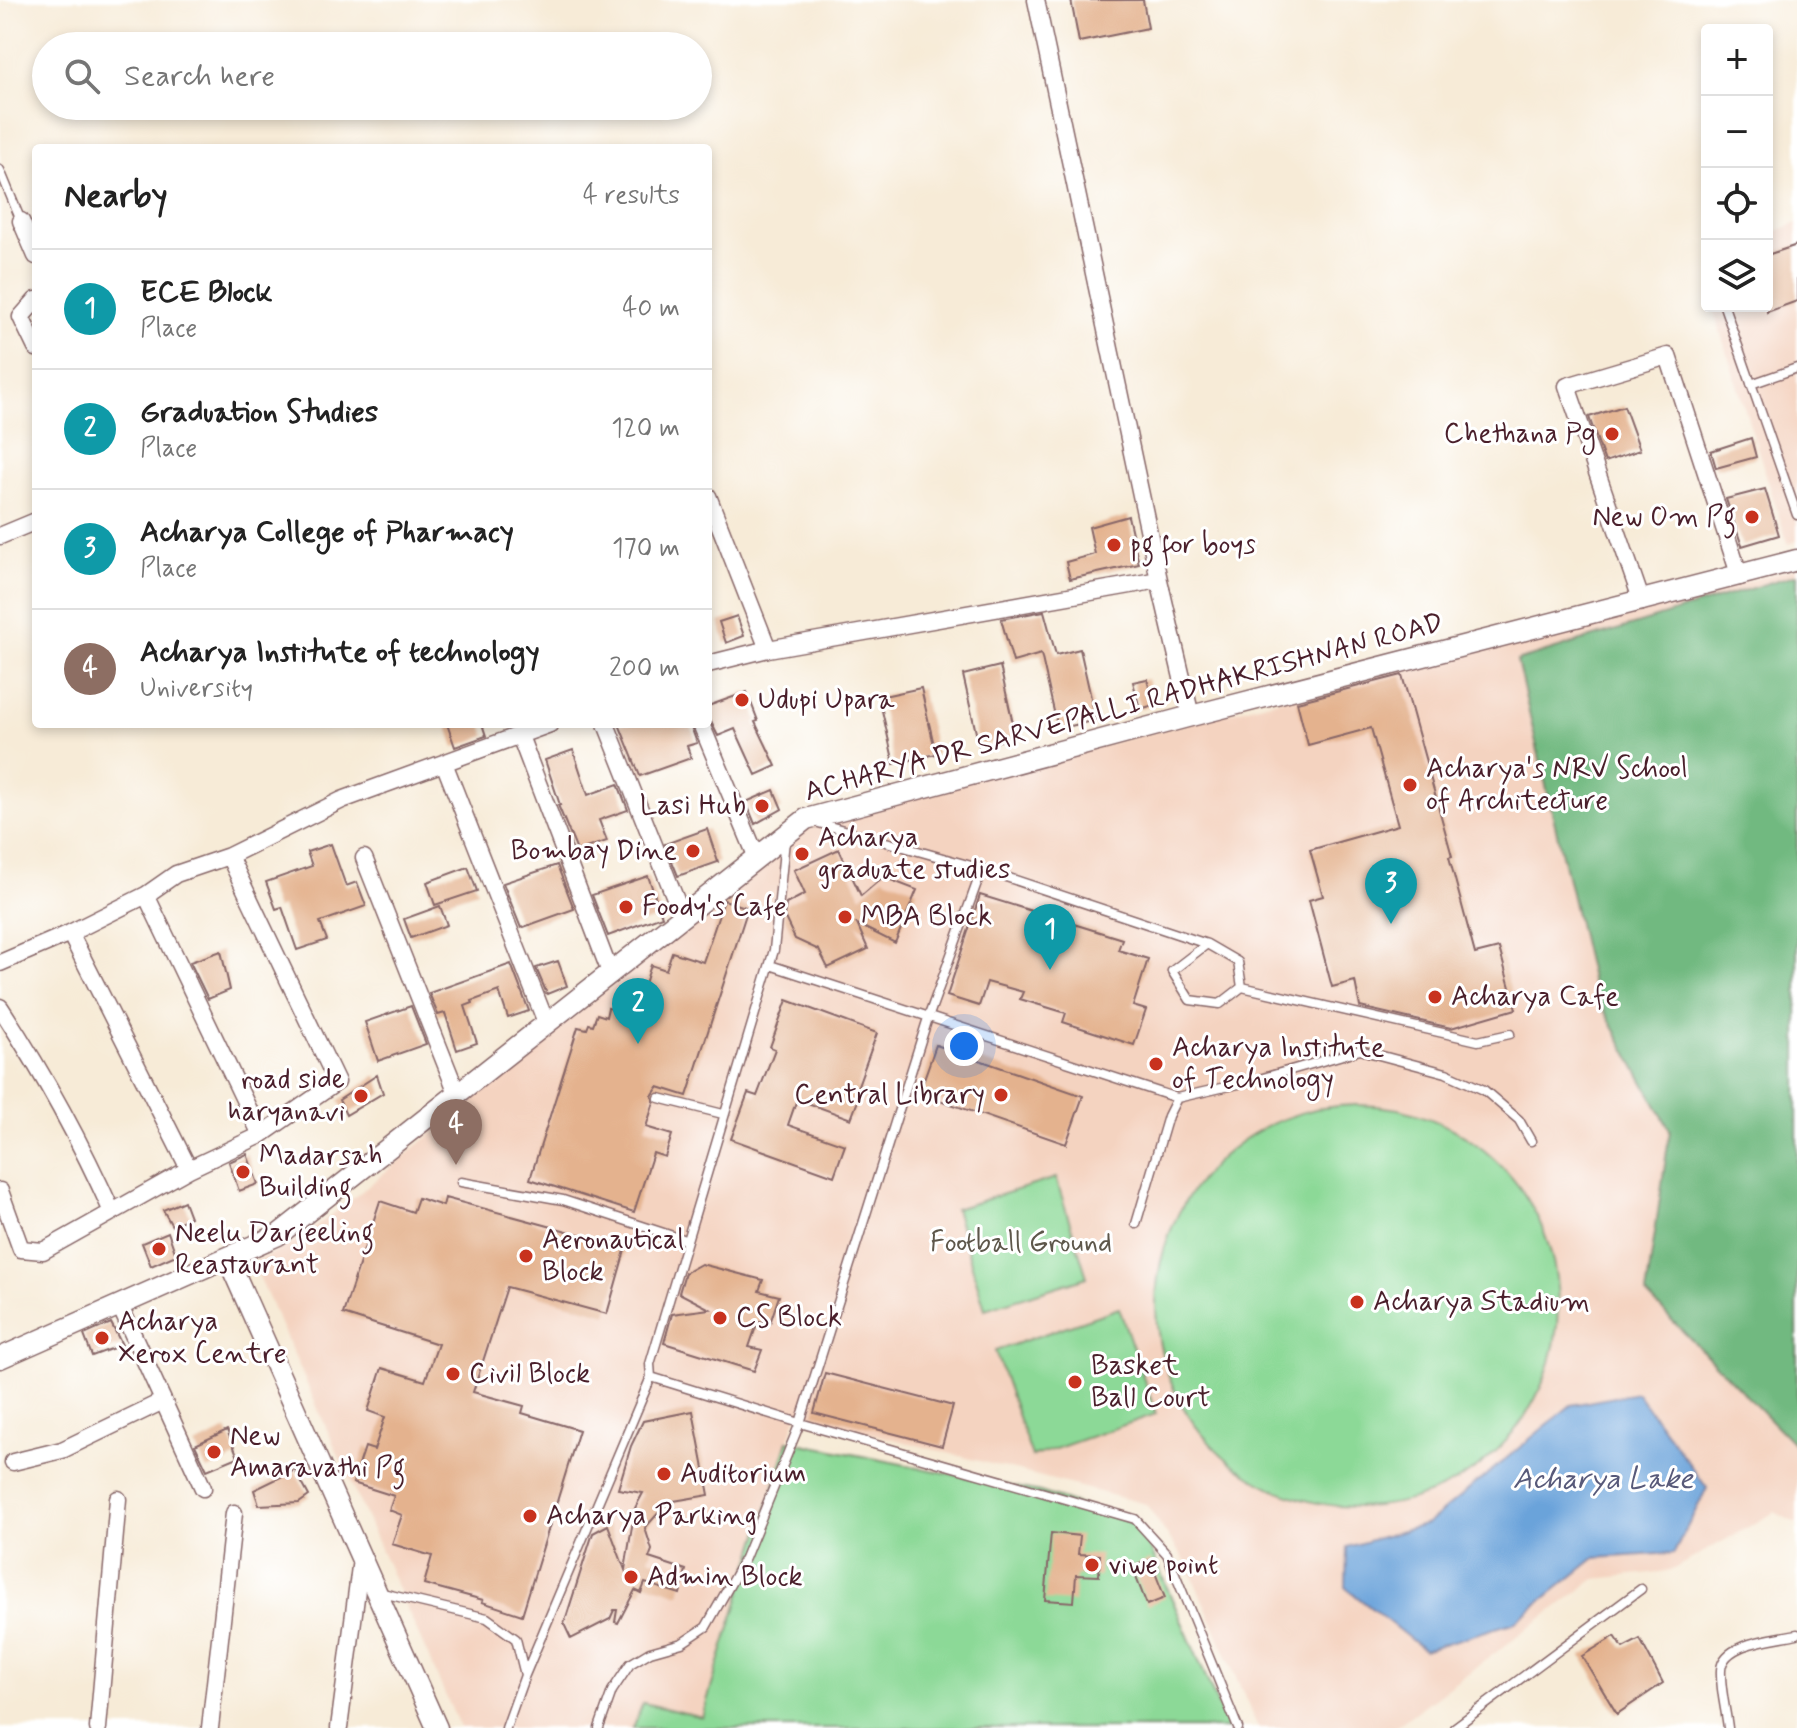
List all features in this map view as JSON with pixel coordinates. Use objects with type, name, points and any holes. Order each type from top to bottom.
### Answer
[{"type":"street","points":[[1036,0],[1159,580],[1191,716]]},
{"type":"street","points":[[21,221],[32,247]]},
{"type":"street","points":[[32,305],[21,317],[32,340]]},
{"type":"street","points":[[1642,602],[1567,386],[1668,356],[1740,577]]},
{"type":"street","points":[[712,506],[768,649]]},
{"type":"street","points":[[0,536],[32,523]]},
{"type":"street","name":"ACHARYA DR SARVEPALLI RADHAKRISHNAN ROAD","points":[[0,1358],[278,1235],[806,819],[1797,560]]},
{"type":"street","points":[[712,663],[768,649],[1159,580]]},
{"type":"street","points":[[0,963],[146,895],[176,874],[229,856],[342,800],[540,728]]},
{"type":"street","points":[[608,728],[683,918]]},
{"type":"street","points":[[703,728],[757,858]]},
{"type":"street","points":[[520,736],[611,975]]},
{"type":"street","points":[[444,763],[547,1025]]},
{"type":"street","points":[[0,1191],[21,1249],[43,1251],[189,1169],[261,1135],[337,1082],[229,856]]},
{"type":"street","points":[[364,858],[457,1093]]},
{"type":"street","points":[[146,895],[261,1135]]},
{"type":"street","points":[[70,933],[189,1169]]},
{"type":"street","points":[[0,1007],[38,1066],[86,1153],[112,1212]]},
{"type":"street","points":[[228,1259],[437,1728]]},
{"type":"street","points":[[119,1304],[203,1488]]},
{"type":"street","points":[[13,1462],[62,1450],[163,1401]]},
{"type":"street","points":[[98,1728],[118,1499]]},
{"type":"street","points":[[210,1728],[234,1513]]},
{"type":"street","points":[[339,1728],[362,1558]]},
{"type":"lane","points":[[0,170],[21,221]]},
{"type":"lane","points":[[1726,312],[1797,515]]},
{"type":"lane","points":[[1751,384],[1797,368]]},
{"type":"lane","points":[[806,819],[982,869],[1207,944],[1238,962],[1242,987]]},
{"type":"lane","points":[[506,1728],[525,1675],[651,1377],[650,1364],[685,1240],[774,950],[785,836]]},
{"type":"lane","points":[[599,1728],[612,1691],[630,1664],[650,1652],[682,1643],[706,1627],[745,1558],[800,1423],[928,1018],[982,869]]},
{"type":"lane","points":[[1207,944],[1172,971],[1190,1000],[1220,1004],[1242,987]]},
{"type":"lane","points":[[770,965],[1177,1098],[1256,1080],[1360,1050],[1446,1073],[1484,1090],[1519,1120],[1531,1141]]},
{"type":"lane","points":[[1242,987],[1478,1041],[1510,1034]]},
{"type":"lane","points":[[659,1098],[723,1114]]},
{"type":"lane","points":[[1136,1224],[1168,1116],[1177,1098]]},
{"type":"lane","points":[[461,1182],[563,1200],[685,1240]]},
{"type":"lane","points":[[651,1377],[1135,1519],[1167,1554],[1238,1728]]},
{"type":"lane","points":[[1454,1728],[1468,1724],[1641,1589]]},
{"type":"lane","points":[[377,1592],[487,1618],[516,1639],[525,1675]]},
{"type":"lane","points":[[1728,1728],[1721,1668],[1726,1656],[1740,1647],[1797,1634]]},
{"type":"shaded area","points":[[1797,223],[1797,541],[1788,544],[1714,312],[1773,312],[1773,233]]},
{"type":"shaded area","name":"Acharya Institute of Technology","points":[[1797,567],[1797,1524],[1775,1512],[1670,1571],[1595,1579],[1394,1728],[1258,1728],[1187,1564],[1146,1504],[797,1414],[702,1717],[643,1703],[633,1728],[460,1728],[253,1263],[293,1243],[345,1205],[811,821],[1440,658],[1607,622]]},
{"type":"green space","points":[[1797,574],[1797,1447],[1646,1294],[1670,1130],[1594,992],[1517,661]]},
{"type":"green space","name":"Acharya Stadium","points":[[1357,1105],[1396,1109],[1434,1121],[1468,1139],[1499,1164],[1524,1195],[1542,1229],[1554,1267],[1558,1306],[1554,1345],[1542,1383],[1524,1417],[1499,1448],[1468,1473],[1434,1491],[1396,1503],[1357,1507],[1318,1503],[1280,1491],[1246,1473],[1215,1448],[1190,1417],[1172,1383],[1160,1345],[1156,1306],[1160,1267],[1172,1229],[1190,1195],[1215,1164],[1246,1139],[1280,1121],[1318,1109]]},
{"type":"green space","name":"Football Ground","points":[[1056,1178],[1087,1277],[985,1309],[955,1209]]},
{"type":"green space","name":"Basket Ball Court","points":[[1119,1308],[1156,1414],[1032,1457],[995,1351]]},
{"type":"green space","points":[[788,1441],[1040,1492],[1140,1525],[1228,1728],[633,1728],[643,1703],[702,1717]]},
{"type":"water","name":"Acharya Lake","points":[[1637,1393],[1707,1488],[1674,1553],[1595,1558],[1515,1622],[1424,1650],[1346,1588],[1347,1547],[1427,1524],[1571,1405]]},
{"type":"building","points":[[1071,0],[1143,0],[1148,28],[1079,42]]},
{"type":"building","points":[[1797,245],[1797,301],[1773,310],[1773,253]]},
{"type":"building","name":"Chethana Pg","points":[[1624,406],[1640,450],[1605,462],[1589,417]]},
{"type":"building","points":[[1751,438],[1756,457],[1716,468],[1711,451]]},
{"type":"building","name":"New Om Pg","points":[[1765,489],[1779,535],[1742,546],[1726,499]]},
{"type":"building","name":"pg for boys","points":[[1128,516],[1139,564],[1070,579],[1066,562],[1095,554],[1089,527]]},
{"type":"building","points":[[1044,611],[1056,655],[1080,649],[1096,720],[1058,729],[1041,654],[1013,662],[1001,619]]},
{"type":"building","points":[[737,616],[744,636],[726,643],[719,622]]},
{"type":"building","points":[[1000,666],[1016,737],[979,746],[963,675]]},
{"type":"building","points":[[1402,675],[1452,856],[1449,857],[1475,954],[1499,948],[1516,1009],[1451,1028],[1360,1007],[1355,981],[1332,987],[1309,900],[1323,896],[1310,850],[1398,825],[1371,728],[1308,745],[1297,702]]},
{"type":"building","points":[[1147,679],[1154,705],[1140,709],[1133,682]]},
{"type":"building","points":[[921,688],[936,754],[894,764],[879,697]]},
{"type":"building","points":[[747,692],[758,721],[755,722],[776,766],[756,775],[735,729],[718,736],[712,724],[712,705]]},
{"type":"building","points":[[448,728],[483,728],[486,736],[455,747]]},
{"type":"building","points":[[621,728],[691,728],[697,743],[687,746],[691,758],[640,776]]},
{"type":"building","points":[[573,750],[588,795],[618,784],[628,810],[599,820],[607,841],[577,851],[558,805],[545,760]]},
{"type":"building","name":"Lasi Hub","points":[[774,790],[782,809],[755,824],[746,802]]},
{"type":"building","points":[[707,829],[718,862],[678,876],[665,844]]},
{"type":"building","points":[[331,844],[346,886],[357,882],[366,906],[320,922],[327,940],[297,950],[282,907],[276,909],[266,882],[312,866],[307,852]]},
{"type":"building","name":"MBA Block","points":[[839,849],[861,896],[883,877],[917,890],[895,943],[857,924],[868,949],[828,968],[819,950],[795,939],[784,916],[786,904],[805,894],[794,870]]},
{"type":"building","points":[[557,865],[574,909],[521,928],[503,883]]},
{"type":"building","points":[[468,867],[477,891],[435,905],[427,882]]},
{"type":"building","name":"Foody's Cafe","points":[[648,876],[662,916],[608,936],[592,895]]},
{"type":"building","points":[[980,895],[1122,939],[1118,950],[1148,959],[1133,1006],[1146,1010],[1134,1045],[1063,1022],[1066,1013],[1020,999],[1023,992],[987,982],[979,1006],[947,996]]},
{"type":"building","points":[[724,900],[748,908],[687,1096],[658,1087],[652,1096],[654,1102],[646,1127],[672,1135],[665,1157],[653,1153],[634,1212],[530,1179],[578,1027],[587,1029],[589,1024],[593,1025],[597,1014],[606,1017],[608,1008],[617,1010],[623,990],[641,996],[651,965],[666,970],[672,952],[703,962]]},
{"type":"building","points":[[440,906],[447,925],[411,938],[404,919]]},
{"type":"building","points":[[221,951],[230,990],[208,999],[190,962]]},
{"type":"building","points":[[558,961],[567,986],[547,994],[536,968]]},
{"type":"building","points":[[511,964],[529,1011],[508,1018],[499,991],[472,1001],[465,1006],[477,1043],[457,1050],[445,1013],[438,1015],[429,993]]},
{"type":"building","points":[[787,1000],[877,1033],[857,1088],[862,1090],[851,1119],[797,1099],[788,1125],[845,1145],[834,1176],[731,1139],[748,1093],[757,1096],[775,1049],[770,1047]]},
{"type":"building","points":[[411,1006],[426,1044],[378,1061],[365,1022]]},
{"type":"building","name":"Central Library","points":[[936,1045],[1083,1096],[1066,1144],[919,1093]]},
{"type":"building","name":"road side haryanavi","points":[[377,1075],[383,1093],[346,1115],[339,1100]]},
{"type":"building","name":"Madarsah Building","points":[[247,1154],[258,1184],[239,1191],[229,1162]]},
{"type":"building","points":[[418,1198],[443,1206],[445,1198],[626,1247],[607,1314],[507,1287],[473,1392],[524,1406],[522,1413],[579,1430],[522,1615],[483,1600],[424,1584],[432,1556],[392,1544],[402,1515],[389,1510],[394,1496],[353,1483],[365,1447],[374,1450],[385,1417],[368,1411],[382,1368],[425,1381],[438,1344],[343,1314],[380,1201],[413,1212]]},
{"type":"building","points":[[184,1201],[190,1217],[172,1226],[163,1210]]},
{"type":"building","name":"Neelu Darjeeling Reastaurant","points":[[168,1232],[176,1255],[151,1266],[142,1243]]},
{"type":"building","name":"CS Block","points":[[701,1264],[763,1280],[759,1291],[779,1296],[770,1323],[758,1321],[749,1347],[762,1350],[754,1371],[664,1343],[672,1314],[710,1309],[679,1293],[685,1273]]},
{"type":"building","name":"Acharya Xerox Centre","points":[[111,1323],[122,1345],[92,1356],[84,1335]]},
{"type":"building","points":[[825,1373],[953,1406],[942,1446],[814,1413]]},
{"type":"building","points":[[693,1411],[709,1495],[668,1502],[645,1528],[652,1550],[649,1558],[686,1570],[680,1594],[645,1583],[641,1593],[635,1590],[618,1623],[615,1622],[617,1610],[614,1610],[610,1619],[571,1639],[564,1624],[593,1533],[608,1525],[625,1570],[635,1508],[643,1493],[618,1489],[631,1446],[643,1421]]},
{"type":"building","name":"New Amaravathi Pg","points":[[227,1430],[238,1457],[207,1470],[195,1445]]},
{"type":"building","points":[[295,1470],[309,1496],[299,1503],[259,1505],[254,1490]]},
{"type":"building","points":[[1051,1533],[1080,1536],[1078,1554],[1100,1555],[1099,1576],[1076,1575],[1074,1602],[1045,1600]]},
{"type":"building","points":[[1150,1560],[1165,1598],[1147,1605],[1132,1567]]},
{"type":"building","points":[[1615,1636],[1623,1648],[1640,1639],[1663,1683],[1617,1714],[1582,1656]]},
{"type":"place","name":"Chethana Pg","points":[[1612,434]]},
{"type":"place","name":"New Om Pg","points":[[1752,517]]},
{"type":"place","name":"pg for boys","points":[[1114,545]]},
{"type":"place","name":"Udupi Upara","points":[[742,700]]},
{"type":"place","name":"Acharya's NRV School of Architecture","points":[[1410,785]]},
{"type":"place","name":"Lasi Hub","points":[[762,806]]},
{"type":"place","name":"Bombay Dine","points":[[693,851]]},
{"type":"place","name":"Acharya graduate studies","points":[[802,854]]},
{"type":"place","name":"Foody's Cafe","points":[[626,907]]},
{"type":"place","name":"MBA Block","points":[[845,917]]},
{"type":"place","name":"Acharya College of Pharmacy","points":[[1391,924]]},
{"type":"place","name":"ECE Block","points":[[1050,970]]},
{"type":"place","name":"Acharya Cafe","points":[[1435,997]]},
{"type":"place","name":"Graduation Studies","points":[[638,1044]]},
{"type":"place","name":"Acharya Institute of Technology","points":[[1156,1064]]},
{"type":"place","name":"Central Library","points":[[1001,1095]]},
{"type":"place","name":"road side haryanavi","points":[[361,1096]]},
{"type":"place","name":"Acharya Institute of technology","points":[[456,1165]]},
{"type":"place","name":"Madarsah Building","points":[[243,1172]]},
{"type":"place","name":"Neelu Darjeeling Reastaurant","points":[[159,1249]]},
{"type":"place","name":"Aeronautical Block","points":[[526,1256]]},
{"type":"place","name":"Acharya Stadium","points":[[1357,1302]]},
{"type":"place","name":"CS Block","points":[[720,1318]]},
{"type":"place","name":"Acharya Xerox Centre","points":[[102,1338]]},
{"type":"place","name":"Civil Block","points":[[453,1374]]},
{"type":"place","name":"Basket Ball Court","points":[[1075,1382]]},
{"type":"place","name":"New Amaravathi Pg","points":[[214,1452]]},
{"type":"place","name":"Auditorium","points":[[664,1474]]},
{"type":"place","name":"Acharya Parking","points":[[530,1516]]},
{"type":"place","name":"viwe point","points":[[1092,1565]]},
{"type":"place","name":"Admin Block","points":[[631,1577]]}]
